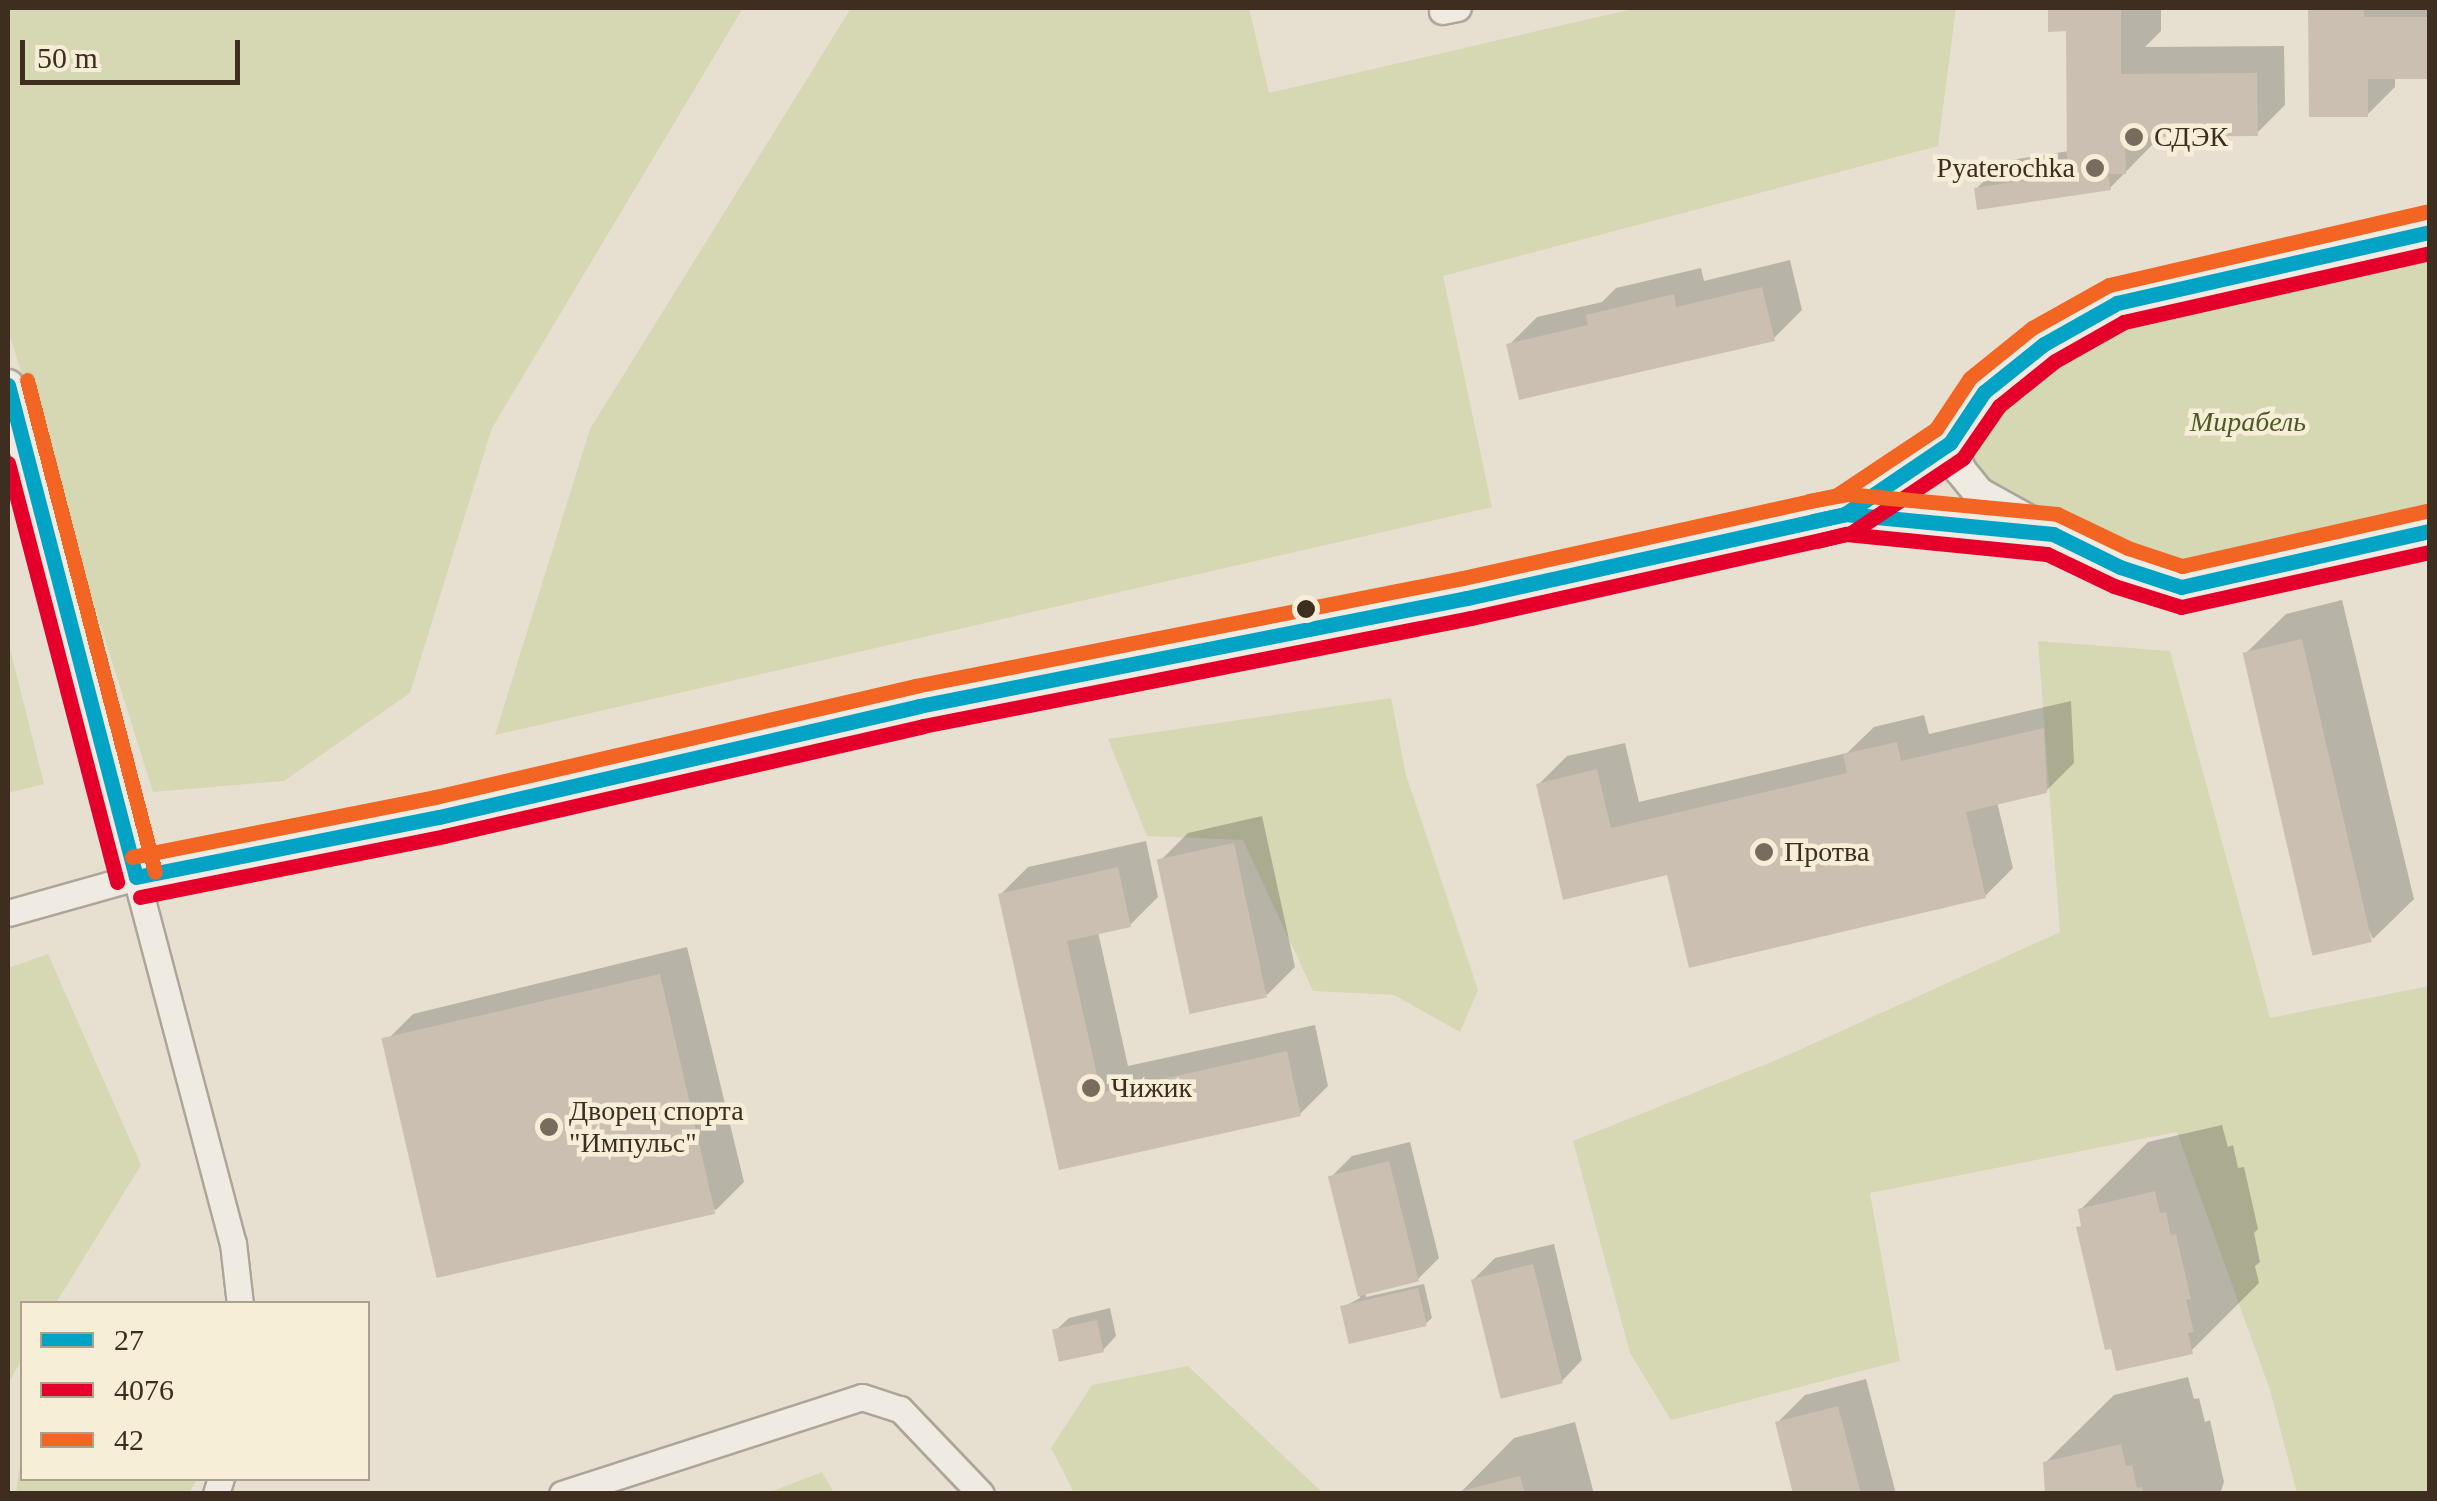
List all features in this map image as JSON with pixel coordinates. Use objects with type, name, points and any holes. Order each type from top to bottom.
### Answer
[{"type":"street","points":[[1845,514],[1950,443],[1984,392],[2044,344],[2117,303],[2430,232]]},
{"type":"street","points":[[8,385],[232,1243],[240,1301]]},
{"type":"street","points":[[1950,443],[1962,471],[1979,493],[2120,567],[2180,586],[2430,531]]},
{"type":"street","points":[[8,913],[136,877],[439,816],[919,706],[1466,598],[1845,514],[2052,534]]},
{"type":"street","points":[[562,1494],[862,1397],[900,1409],[982,1494]]},
{"type":"green space","points":[[8,8],[743,8],[492,428],[410,693],[284,781],[153,792],[8,330]]},
{"type":"green space","points":[[851,8],[1249,8],[1269,93],[1637,8],[1956,8],[1938,146],[1443,276],[1492,507],[495,735],[590,429]]},
{"type":"green space","name":"Мирабель","points":[[2429,232],[2429,531],[2181,587],[1979,493],[1950,443],[1984,392],[2117,303]]},
{"type":"green space","points":[[8,641],[44,784],[8,793]]},
{"type":"green space","points":[[2038,641],[2170,651],[2270,1018],[2429,986],[2429,1493],[2297,1493],[2270,1390],[2177,1132],[1870,1193],[1900,1361],[1671,1420],[1630,1353],[1573,1141],[1786,1056],[2060,932]]},
{"type":"green space","points":[[1391,698],[1406,775],[1478,990],[1460,1032],[1394,995],[1313,991],[1243,840],[1147,836],[1108,739]]},
{"type":"green space","points":[[48,954],[141,1165],[57,1301],[20,1301],[20,1363],[8,1384],[8,968]]},
{"type":"green space","points":[[1188,1366],[1323,1493],[1074,1493],[1051,1448],[1092,1385]]},
{"type":"green space","points":[[20,1465],[20,1481],[196,1481],[189,1493],[16,1493]]},
{"type":"green space","points":[[822,1472],[834,1493],[768,1493]]},
{"type":"building","points":[[2048,8],[2121,8],[2121,74],[2257,73],[2258,136],[2125,137],[2126,174],[2108,174],[2111,190],[1977,210],[1974,188],[2067,174],[2066,31],[2048,32]]},
{"type":"building","points":[[2308,8],[2364,8],[2364,17],[2430,17],[2430,79],[2368,79],[2368,117],[2309,117]]},
{"type":"building","points":[[1762,287],[1775,341],[1519,400],[1506,344],[1588,325],[1586,315],[1674,294],[1676,307]]},
{"type":"building","points":[[2302,639],[2372,942],[2313,956],[2243,653]]},
{"type":"building","name":"Протва","points":[[2044,728],[2047,793],[1966,812],[1986,898],[1689,968],[1667,875],[1563,900],[1536,784],[1597,769],[1611,828],[1847,773],[1843,754],[1897,742],[1901,761]]},
{"type":"building","points":[[1234,843],[1267,998],[1190,1014],[1157,859]]},
{"type":"building","points":[[1118,867],[1131,927],[1067,941],[1101,1093],[1287,1051],[1301,1116],[1059,1170],[998,894]]},
{"type":"building","name":"Дворец спорта \"Импульс\"","points":[[660,974],[715,1214],[437,1278],[381,1038]]},
{"type":"building","points":[[1389,1161],[1419,1281],[1358,1297],[1328,1176]]},
{"type":"building","points":[[2155,1191],[2160,1213],[2166,1212],[2171,1235],[2176,1234],[2191,1299],[2186,1300],[2194,1332],[2188,1333],[2193,1354],[2116,1371],[2111,1349],[2105,1350],[2076,1227],[2081,1226],[2078,1209]]},
{"type":"building","points":[[1533,1264],[1563,1383],[1501,1399],[1471,1279]]},
{"type":"building","points":[[1418,1288],[1427,1326],[1349,1344],[1340,1306]]},
{"type":"building","points":[[1097,1320],[1104,1352],[1059,1362],[1052,1330]]},
{"type":"building","points":[[1838,1406],[1861,1494],[1793,1494],[1775,1422]]},
{"type":"building","points":[[2121,1444],[2126,1466],[2132,1465],[2137,1488],[2142,1487],[2144,1494],[2045,1494],[2043,1462]]},
{"type":"building","points":[[1520,1476],[1525,1494],[1457,1494],[1457,1492]]},
{"type":"transit line","name":"42","points":[[132,857],[435,797],[915,686],[1463,578],[1837,495],[1936,429],[1970,378],[2032,328],[2109,285],[2426,212]]},
{"type":"transit line","name":"27","points":[[136,877],[439,817],[919,706],[1467,598],[1845,514],[1950,443],[1984,392],[2044,344],[2117,303],[2430,232]]},
{"type":"transit line","name":"4076","points":[[140,897],[444,836],[923,726],[1471,618],[1851,533],[1963,458],[1999,406],[2055,361],[2124,322],[2430,253]]},
{"type":"transit line","name":"42","points":[[27,380],[155,872]]},
{"type":"transit line","name":"27","points":[[8,385],[136,877]]},
{"type":"transit line","name":"4076","points":[[8,463],[117,882]]},
{"type":"transit line","name":"42","points":[[1809,501],[1847,494],[2057,514],[2128,548],[2182,566],[2426,511]]},
{"type":"transit line","name":"27","points":[[1813,521],[1845,514],[2053,534],[2120,567],[2181,587],[2430,531]]},
{"type":"transit line","name":"4076","points":[[1817,541],[1846,534],[2047,554],[2114,586],[2181,607],[2430,552]]},
{"type":"place","name":"СДЭК","points":[[2134,137]]},
{"type":"place","name":"Pyaterochka","points":[[2095,168]]},
{"type":"place","name":"Протва","points":[[1764,852]]},
{"type":"place","name":"Чижик","points":[[1091,1088]]},
{"type":"place","name":"Дворец спорта \"Импульс\"","points":[[549,1127]]}]
